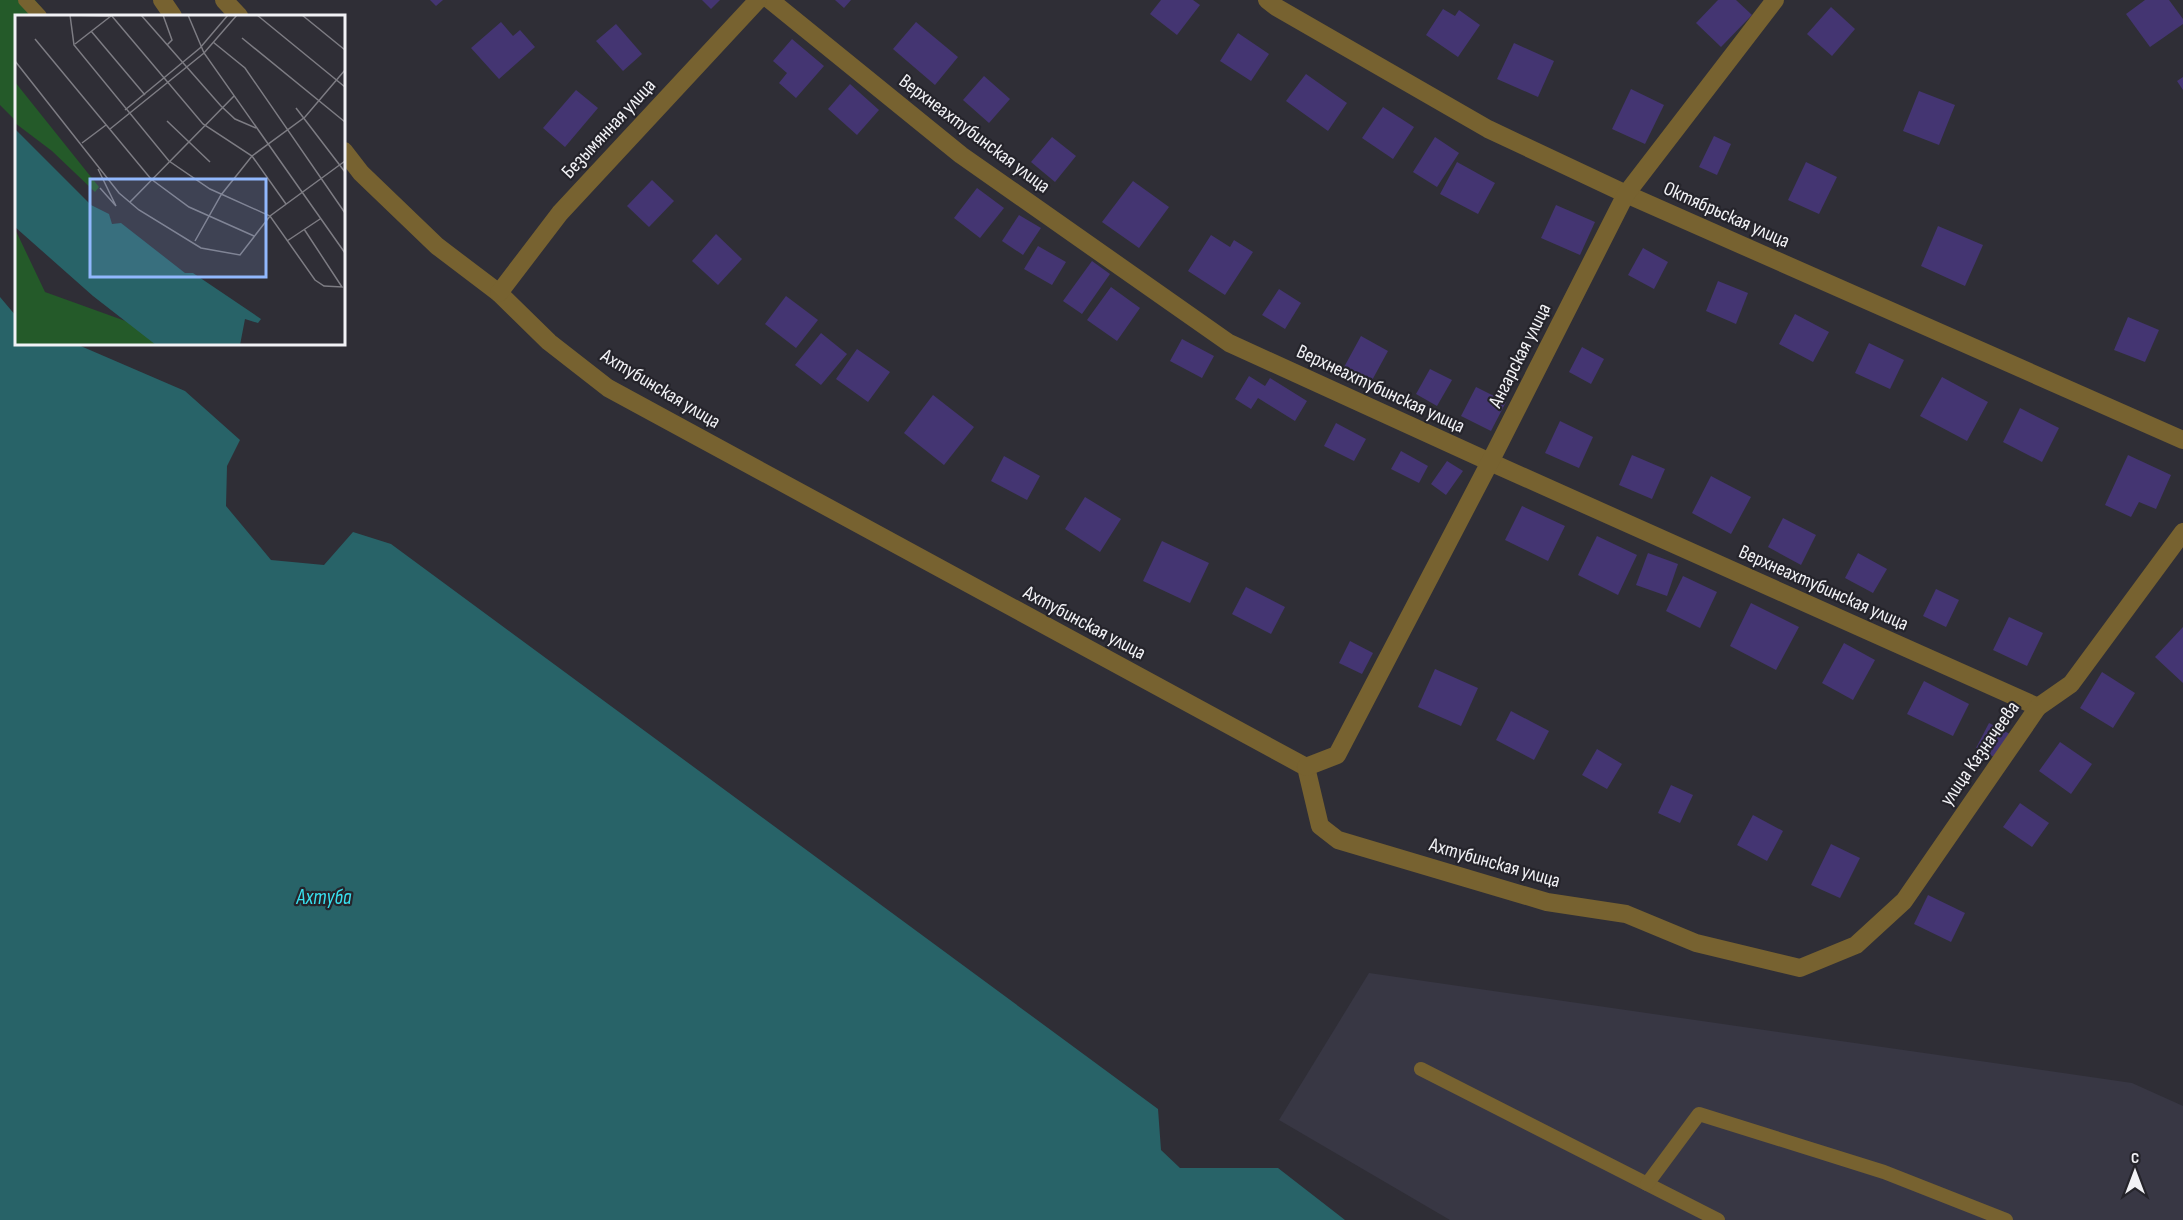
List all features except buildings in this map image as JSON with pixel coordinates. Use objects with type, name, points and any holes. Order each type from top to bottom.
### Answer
[{"type":"street","points":[[162,0],[172,15]]},
{"type":"street","points":[[224,0],[238,15]]},
{"type":"street","name":"Безымянная улица","points":[[499,293],[560,213],[758,0]]},
{"type":"street","name":"Верхнеахтубинская улица","points":[[770,0],[961,155],[1229,343],[2038,707]]},
{"type":"street","name":"Октябрьская улица","points":[[1267,0],[1488,129],[1626,194],[2183,440]]},
{"type":"street","name":"Ангарская улица","points":[[1306,767],[1337,755],[1490,462],[1626,194],[1775,0]]},
{"type":"street","name":"Ахтубинская улица","points":[[345,152],[361,173],[437,246],[499,293],[549,342],[608,388],[1306,767],[1320,826],[1338,840],[1547,902],[1626,914],[1696,943],[1800,968],[1856,945]]},
{"type":"street","name":"улица Казначеева","points":[[1856,945],[1904,901],[2038,707],[2071,684],[2183,532]]},
{"type":"lane","points":[[25,0],[39,15]]},
{"type":"lane","points":[[1420,1069],[1718,1220]]},
{"type":"lane","points":[[1647,1184],[1700,1114],[1884,1172],[2006,1220]]},
{"type":"shaded area","points":[[1369,973],[2132,1083],[2183,1106],[2183,1220],[1450,1220],[1279,1120]]},
{"type":"green space","points":[[0,0],[35,0],[47,15],[15,15],[15,120],[0,105]]},
{"type":"water","name":"Ахтуба","points":[[0,297],[15,315],[15,345],[78,345],[185,391],[240,440],[227,466],[226,506],[271,560],[324,565],[353,532],[391,544],[1158,1109],[1161,1150],[1180,1168],[1278,1168],[1345,1220],[0,1220]]}]
